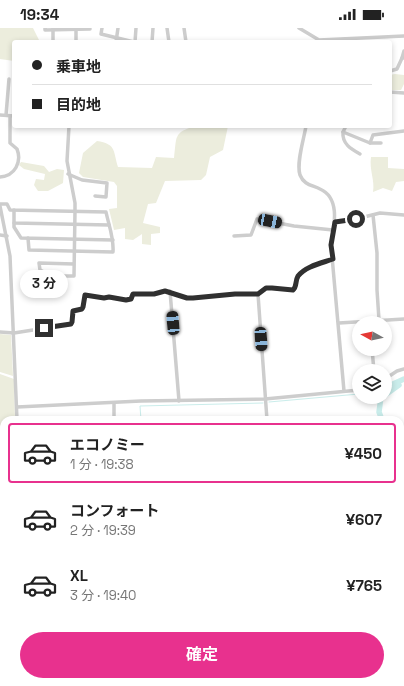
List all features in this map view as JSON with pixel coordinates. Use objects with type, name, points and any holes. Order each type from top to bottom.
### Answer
[{"type":"street","points":[[45,28],[44,30],[76,28],[90,29]]},
{"type":"street","points":[[76,28],[76,40]]},
{"type":"street","points":[[102,28],[101,34],[117,40],[118,28]]},
{"type":"street","points":[[134,40],[136,28]]},
{"type":"street","points":[[152,40],[153,28]]},
{"type":"street","points":[[167,28],[169,40]]},
{"type":"street","points":[[184,28],[186,40]]},
{"type":"street","points":[[299,28],[319,40],[404,36]]},
{"type":"street","points":[[53,29],[53,40]]},
{"type":"street","points":[[392,70],[397,69],[403,58],[404,51]]},
{"type":"street","points":[[0,177],[13,172],[19,164],[17,149],[10,143],[9,79]]},
{"type":"street","points":[[392,92],[404,93]]},
{"type":"street","points":[[0,114],[10,116]]},
{"type":"street","points":[[69,128],[67,161],[68,174],[75,203],[74,276],[52,276],[40,270],[39,263],[74,264]]},
{"type":"street","points":[[306,128],[300,162],[300,173],[305,182],[321,189],[331,197],[335,222],[331,245],[344,391]]},
{"type":"street","points":[[345,128],[342,135],[346,146],[360,154]]},
{"type":"street","points":[[370,143],[373,136],[399,131],[404,132]]},
{"type":"street","points":[[342,132],[370,143],[381,143]]},
{"type":"street","points":[[68,174],[82,180],[107,183],[106,197],[95,196]]},
{"type":"street","points":[[18,416],[10,256],[0,205],[8,204],[10,210],[106,212],[112,233],[113,252],[28,250],[28,238]]},
{"type":"street","points":[[14,210],[14,227],[21,238],[113,240]]},
{"type":"street","points":[[335,222],[387,212],[404,215]]},
{"type":"street","points":[[373,215],[377,253],[379,316]]},
{"type":"street","points":[[234,236],[251,235],[257,219],[294,226],[333,230]]},
{"type":"street","points":[[14,223],[109,225]]},
{"type":"street","points":[[0,235],[7,236]]},
{"type":"street","points":[[0,332],[14,333],[71,324],[73,311],[82,309],[85,295],[126,300],[131,299],[133,294],[154,294],[165,291],[170,291],[187,298],[193,298],[235,294],[258,294],[266,288],[293,290],[296,288],[297,277],[305,270],[333,259]]},
{"type":"street","points":[[170,291],[179,400]]},
{"type":"street","points":[[258,294],[267,416]]},
{"type":"street","points":[[392,319],[404,319]]},
{"type":"street","points":[[338,323],[352,323]]},
{"type":"street","points":[[392,374],[404,369]]},
{"type":"street","points":[[17,408],[179,400],[265,399],[352,390]]},
{"type":"street","points":[[114,403],[114,416]]},
{"type":"green space","points":[[0,28],[33,28],[39,40],[12,40],[12,61],[0,59]]},
{"type":"green space","points":[[392,75],[404,75],[404,84],[401,90],[392,90]]},
{"type":"green space","points":[[188,128],[228,128],[223,150],[210,157],[206,175],[201,180],[165,181],[156,203],[148,204],[143,223],[160,227],[160,233],[151,234],[151,245],[142,244],[142,234],[133,240],[125,239],[125,228],[114,230],[109,209],[117,208],[117,186],[114,182],[83,177],[79,173],[83,153],[97,141],[103,142],[111,146],[113,149],[118,167],[152,168],[156,157],[174,158],[177,136]]},
{"type":"green space","points":[[371,157],[388,157],[388,168],[404,169],[404,181],[396,182],[392,191],[383,188],[373,192]]},
{"type":"green space","points":[[21,162],[44,166],[49,172],[57,169],[64,170],[63,183],[48,191],[38,191],[34,185],[36,179],[44,180],[45,174],[24,169],[19,165]]},
{"type":"green space","points":[[0,334],[11,335],[13,376],[0,372]]},
{"type":"green space","points":[[0,374],[14,379],[15,416],[0,416]]},
{"type":"waterway","points":[[392,390],[399,385],[393,384],[404,379]]},
{"type":"waterway","points":[[269,402],[352,395]]},
{"type":"waterway","points":[[141,416],[140,406],[263,403]]},
{"type":"waterway","points":[[380,404],[379,412],[380,416]]},
{"type":"route","points":[[44,328],[71,324],[72,312],[82,309],[85,295],[126,300],[131,299],[133,294],[154,294],[165,291],[170,291],[187,298],[193,298],[235,294],[258,294],[266,288],[294,290],[296,288],[297,277],[305,270],[333,259],[331,245],[335,222],[356,219]]}]
